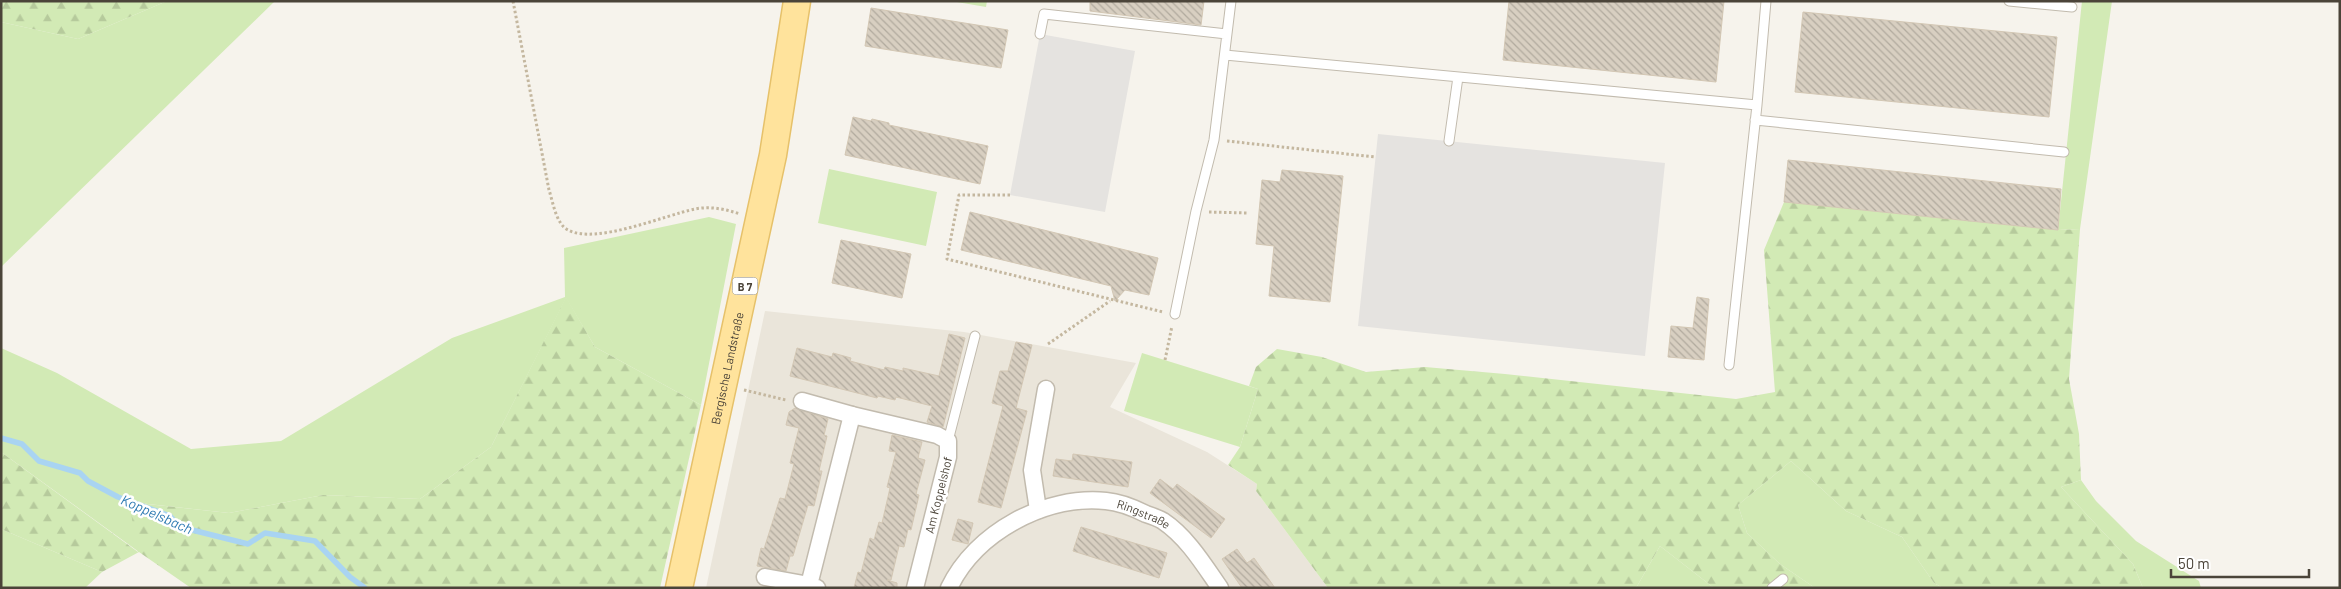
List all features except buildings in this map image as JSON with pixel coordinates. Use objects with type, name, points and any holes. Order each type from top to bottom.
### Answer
[{"type":"main road","name":"Bergische Landstraße","points":[[679,588],[760,218],[786,87],[797,1]]},
{"type":"street","points":[[1038,510],[1032,470],[1046,389]]},
{"type":"street","name":"Am Koppelshof","points":[[802,401],[937,435],[948,441],[948,457],[915,588]]},
{"type":"street","points":[[765,577],[813,587],[852,415]]},
{"type":"street","name":"Ringstraße","points":[[949,588],[970,558],[986,540],[1038,510],[1073,501],[1108,501],[1163,521],[1183,539],[1220,588]]},
{"type":"lane","points":[[1174,314],[1196,211],[1214,140],[1231,1]]},
{"type":"lane","points":[[1729,365],[1757,106],[1766,1]]},
{"type":"lane","points":[[2009,1],[2072,7]]},
{"type":"lane","points":[[1040,34],[1044,14],[1227,34]]},
{"type":"lane","points":[[1225,55],[1757,106]]},
{"type":"lane","points":[[1449,141],[1458,77]]},
{"type":"lane","points":[[1755,120],[2064,152]]},
{"type":"lane","points":[[948,441],[975,336]]},
{"type":"lane","points":[[1772,588],[1782,578]]},
{"type":"path","points":[[513,1],[549,190],[558,217],[567,230],[583,235],[608,231],[646,224],[696,209],[723,208],[760,218]]},
{"type":"path","points":[[1214,140],[1375,157]]},
{"type":"path","points":[[1010,195],[959,196],[947,259],[1149,308]]},
{"type":"path","points":[[1196,211],[1248,214]]},
{"type":"path","points":[[1048,344],[1111,300]]},
{"type":"path","points":[[1165,360],[1174,314]]},
{"type":"path","points":[[745,390],[802,404],[802,401]]},
{"type":"shaded area","points":[[1040,34],[1135,51],[1105,212],[1010,195]]},
{"type":"shaded area","points":[[1378,134],[1665,163],[1645,356],[1358,326]]},
{"type":"shaded area","points":[[765,311],[964,332],[1136,363],[1110,407],[1207,452],[1257,484],[1256,491],[1328,588],[706,588]]},
{"type":"green space","points":[[1,1],[167,1],[78,39],[1,22]]},
{"type":"green space","points":[[167,1],[275,1],[1,267],[1,22],[78,39]]},
{"type":"green space","points":[[951,1],[987,1],[986,7]]},
{"type":"green space","points":[[2082,1],[2112,1],[2080,229],[2058,230]]},
{"type":"green space","points":[[829,169],[937,192],[926,246],[818,223]]},
{"type":"green space","points":[[1784,202],[2058,230],[2080,229],[2069,379],[2079,434],[2081,480],[2061,487],[2133,564],[2143,588],[1943,588],[1934,583],[1902,537],[1846,511],[1791,461],[1738,505],[1747,533],[1780,564],[1815,588],[1714,588],[1660,546],[1636,588],[1328,588],[1256,491],[1257,484],[1228,465],[1240,447],[1258,389],[1249,386],[1256,367],[1277,349],[1322,357],[1366,372],[1425,367],[1736,399],[1775,392],[1764,250]]},
{"type":"green space","points":[[709,217],[736,224],[701,405],[595,347],[566,298],[491,447],[420,499],[323,495],[229,513],[130,502],[139,552],[1,452],[1,348],[57,373],[191,449],[281,441],[452,338],[565,297],[564,248]]},
{"type":"green space","points":[[566,297],[595,347],[701,405],[660,588],[191,588],[139,552],[102,572],[1,529],[1,452],[138,552],[129,502],[229,513],[323,495],[420,499],[491,447]]},
{"type":"green space","points":[[1142,353],[1258,389],[1240,447],[1124,411]]},
{"type":"green space","points":[[1791,461],[1846,511],[1902,537],[1934,583],[1943,588],[1815,588],[1780,564],[1747,533],[1738,505]]},
{"type":"green space","points":[[2081,480],[2096,501],[2136,541],[2199,581],[2201,588],[2143,588],[2133,564],[2061,487]]},
{"type":"green space","points":[[1,529],[102,572],[85,588],[1,588]]},
{"type":"green space","points":[[1660,546],[1714,588],[1636,588]]},
{"type":"waterway","name":"Koppelsbach","points":[[1,438],[22,444],[39,461],[80,473],[88,481],[118,497],[170,516],[180,527],[248,544],[265,533],[315,541],[350,577],[365,588]]}]
